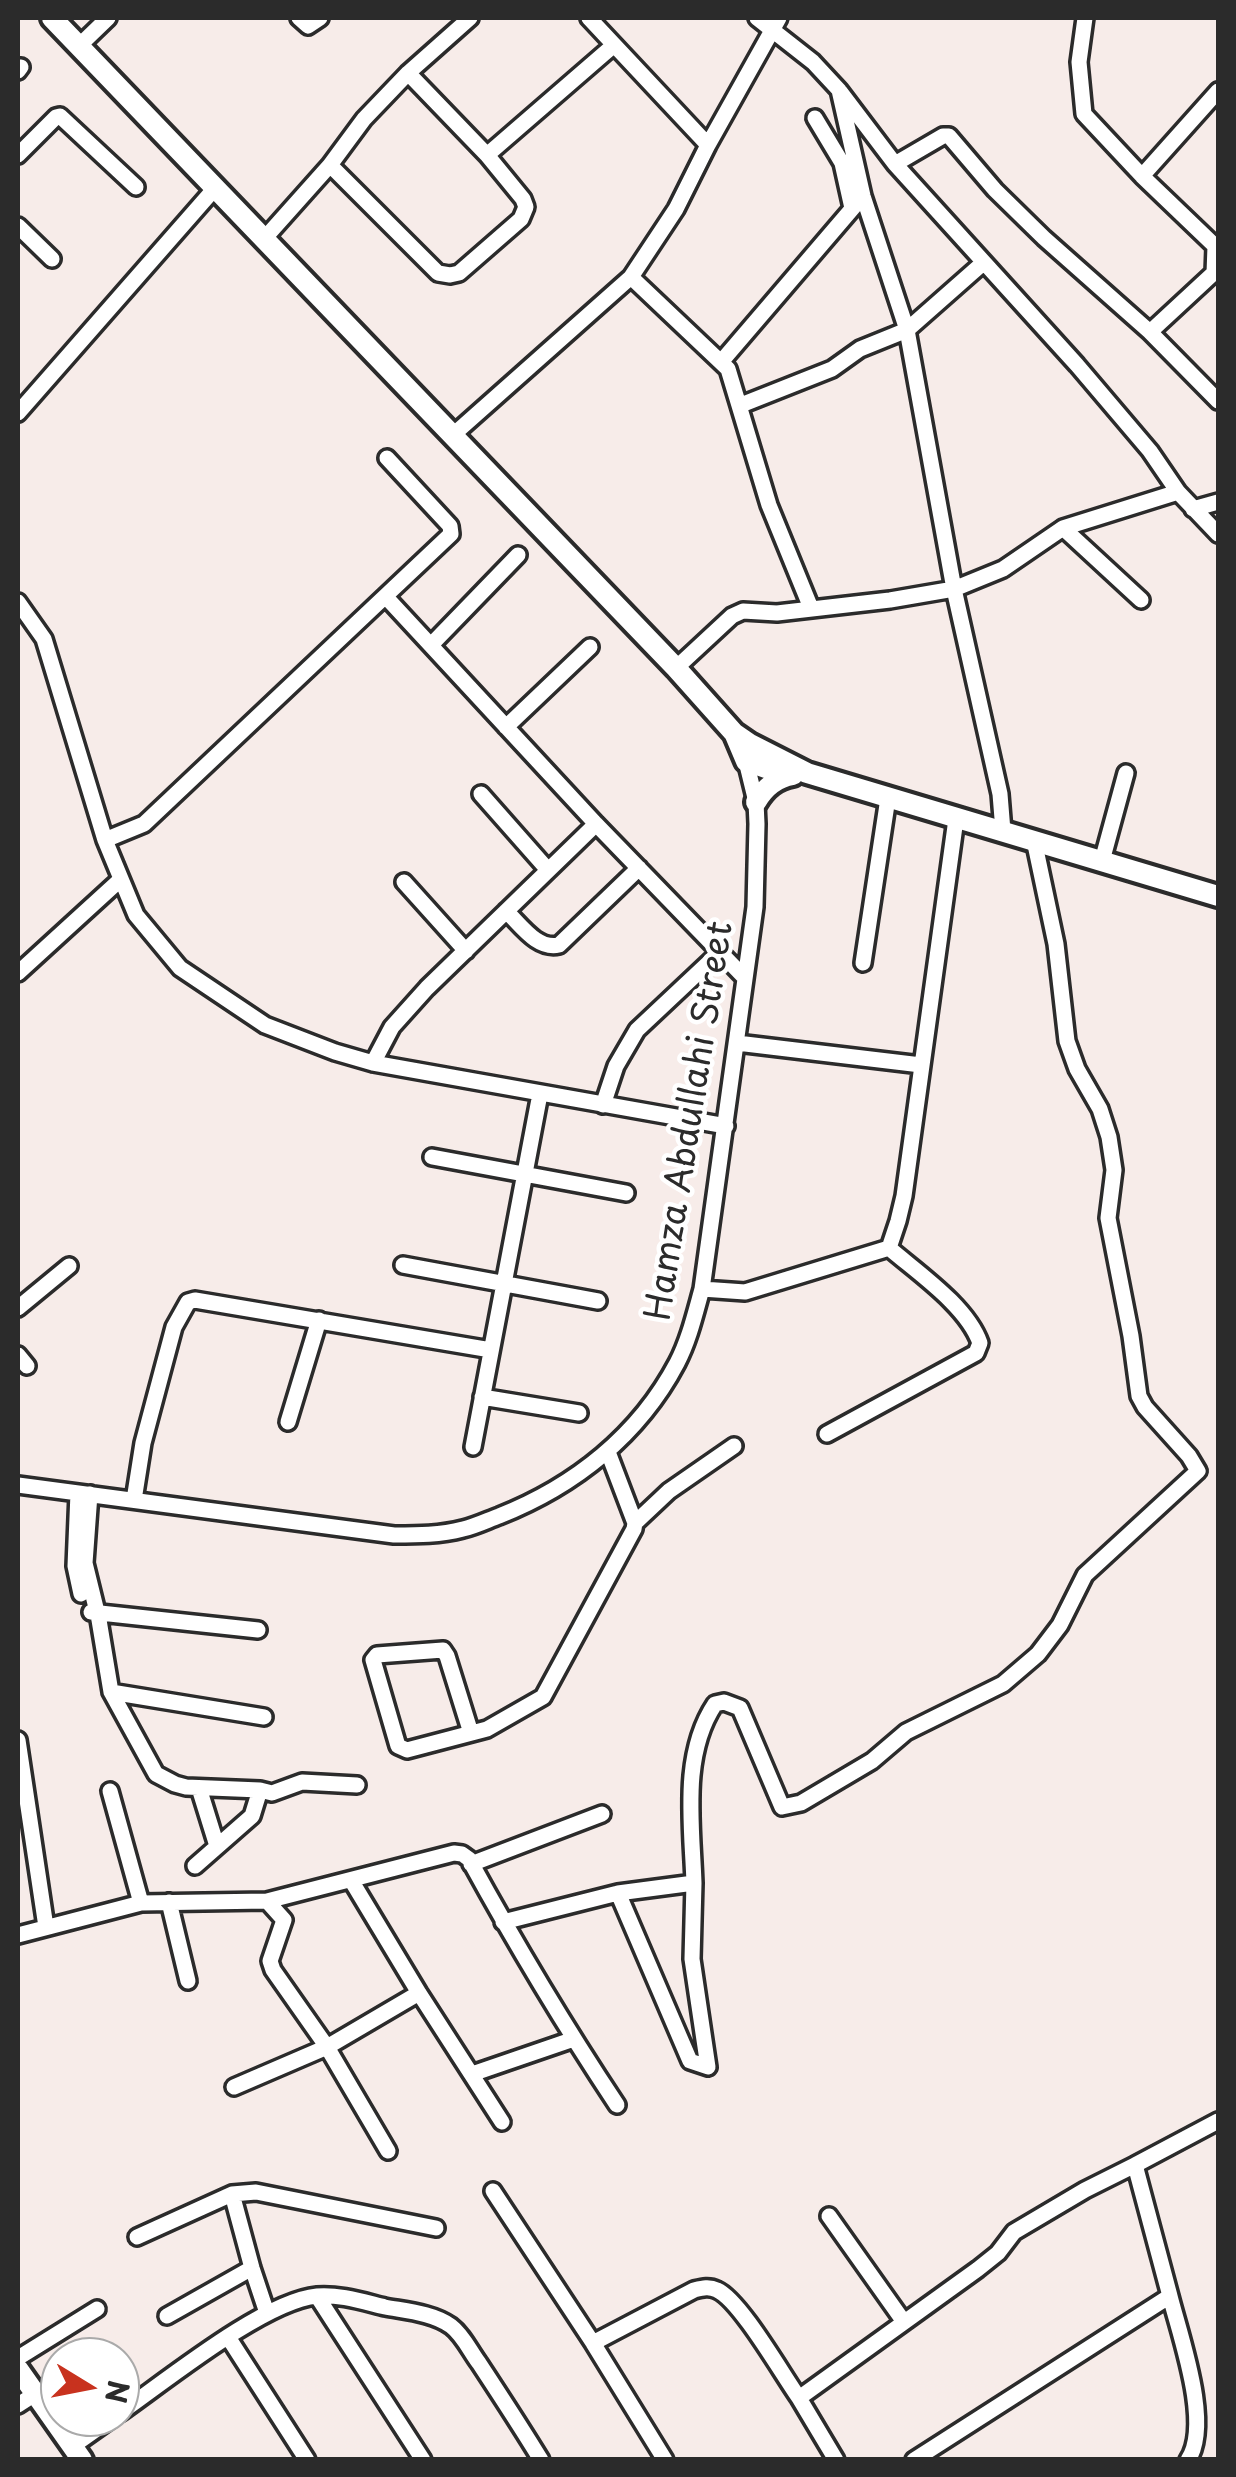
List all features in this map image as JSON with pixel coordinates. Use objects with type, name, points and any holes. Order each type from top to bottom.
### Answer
[{"type":"main road","points":[[52,18],[734,733],[797,774]]},
{"type":"main road","points":[[734,733],[746,761]]},
{"type":"main road","points":[[746,761],[766,752]]},
{"type":"main road","points":[[746,761],[888,798],[1218,896]]},
{"type":"main road","points":[[756,802],[776,781],[797,774]]},
{"type":"main road","points":[[18,2369],[26,2400],[78,2452]]},
{"type":"street","points":[[80,45],[108,18]]},
{"type":"street","points":[[299,18],[308,26],[320,18]]},
{"type":"street","points":[[264,239],[330,165],[364,119],[408,72],[470,18]]},
{"type":"street","points":[[589,18],[708,145]]},
{"type":"street","points":[[757,18],[775,24],[840,90],[895,164],[1089,379],[1178,492],[1218,534]]},
{"type":"street","points":[[1085,18],[1079,62],[1084,114],[1142,176],[1217,246],[1216,271],[1150,332]]},
{"type":"street","points":[[452,435],[632,276],[676,210],[775,24]]},
{"type":"street","points":[[487,154],[614,44]]},
{"type":"street","points":[[330,165],[438,273],[459,273],[521,219],[526,207],[523,199],[487,154],[408,72]]},
{"type":"street","points":[[721,362],[857,202],[840,90]]},
{"type":"street","points":[[1142,176],[1218,92]]},
{"type":"street","points":[[18,155],[60,116],[136,187]]},
{"type":"street","points":[[815,118],[842,163],[907,330],[954,589],[1000,794],[1003,831]]},
{"type":"street","points":[[895,164],[942,136],[949,136],[995,190],[1150,332],[1218,401]]},
{"type":"street","points":[[18,413],[216,187]]},
{"type":"street","points":[[18,226],[52,259]]},
{"type":"street","points":[[741,406],[832,369],[860,349],[907,330],[983,263]]},
{"type":"street","points":[[632,276],[728,369],[769,505],[810,608]]},
{"type":"street","points":[[105,840],[144,824],[452,534],[387,458]]},
{"type":"street","points":[[676,668],[732,616],[743,611],[777,612],[954,589],[1003,570],[1063,528],[1178,492]]},
{"type":"street","points":[[1194,509],[1218,502]]},
{"type":"street","points":[[1063,528],[1142,600]]},
{"type":"street","points":[[430,645],[518,555]]},
{"type":"street","points":[[386,597],[745,978]]},
{"type":"street","points":[[18,602],[44,640],[105,840],[136,914],[180,968],[265,1024],[334,1052],[373,1063],[726,1126]]},
{"type":"street","points":[[506,727],[590,647]]},
{"type":"street","name":"Hamza Abdullahi Street","points":[[18,1485],[394,1535],[431,1535],[467,1528],[521,1507],[568,1481],[608,1452],[650,1406],[676,1364],[702,1290],[755,907],[758,824],[746,761]]},
{"type":"street","points":[[1102,861],[1126,773]]},
{"type":"street","points":[[481,794],[548,870]]},
{"type":"street","points":[[863,964],[888,798]]},
{"type":"street","points":[[889,1248],[904,1196],[956,819]]},
{"type":"street","points":[[373,1063],[392,1027],[596,824]]},
{"type":"street","points":[[618,1893],[690,2061],[708,2067],[692,1960],[691,1776],[704,1720],[714,1704],[724,1702],[740,1708],[782,1807],[801,1803],[872,1761],[906,1732],[1004,1684],[1038,1654],[1060,1625],[1086,1575],[1198,1472],[1190,1456],[1139,1396],[1108,1218],[1114,1170],[1109,1138],[1100,1109],[1077,1069],[1068,1042],[1056,944],[1034,840]]},
{"type":"street","points":[[506,911],[541,944],[558,945],[640,868]]},
{"type":"street","points":[[18,973],[121,878]]},
{"type":"street","points":[[404,882],[466,950]]},
{"type":"street","points":[[603,1106],[616,1066],[638,1030],[720,952]]},
{"type":"street","points":[[737,1043],[921,1065]]},
{"type":"street","points":[[473,1447],[540,1094]]},
{"type":"street","points":[[432,1158],[626,1194]]},
{"type":"street","points":[[702,1290],[744,1292],[889,1248]]},
{"type":"street","points":[[827,1434],[976,1353],[980,1343],[953,1304],[889,1248]]},
{"type":"street","points":[[403,1265],[598,1300]]},
{"type":"street","points":[[18,1308],[69,1266]]},
{"type":"street","points":[[134,1500],[143,1443],[174,1326],[188,1302],[196,1300],[491,1350]]},
{"type":"street","points":[[288,1422],[319,1320]]},
{"type":"street","points":[[482,1398],[579,1412]]},
{"type":"street","points":[[635,1523],[669,1491],[734,1446]]},
{"type":"street","points":[[471,1733],[443,1650],[378,1655],[372,1660],[402,1749],[408,1750],[487,1729],[543,1697],[634,1529],[608,1452]]},
{"type":"street","points":[[84,1493],[85,1562],[111,1692],[156,1774],[174,1784],[272,1793],[302,1782],[358,1785]]},
{"type":"street","points":[[94,1615],[258,1630]]},
{"type":"street","points":[[111,1692],[264,1717]]},
{"type":"street","points":[[18,1740],[46,1927]]},
{"type":"street","points":[[199,1788],[216,1846]]},
{"type":"street","points":[[195,1866],[252,1816],[260,1790]]},
{"type":"street","points":[[110,1791],[141,1903]]},
{"type":"street","points":[[472,1864],[602,1814]]},
{"type":"street","points":[[18,1935],[141,1903],[267,1901],[462,1854],[472,1864],[503,1922],[617,2105]]},
{"type":"street","points":[[351,1880],[502,2122]]},
{"type":"street","points":[[503,1922],[618,1893],[694,1883]]},
{"type":"street","points":[[267,1901],[284,1920],[270,1961],[273,1970],[326,2047],[388,2151]]},
{"type":"street","points":[[169,1902],[188,1982]]},
{"type":"street","points":[[234,2087],[326,2047],[419,1993]]},
{"type":"street","points":[[472,2074],[574,2039]]},
{"type":"street","points":[[798,2398],[998,2253],[1014,2232],[1218,2121]]},
{"type":"street","points":[[1135,2166],[1194,2390],[1198,2428],[1188,2460]]},
{"type":"street","points":[[493,2191],[665,2460]]},
{"type":"street","points":[[137,2237],[232,2194],[256,2192],[436,2228]]},
{"type":"street","points":[[232,2194],[268,2313]]},
{"type":"street","points":[[828,2216],[904,2322]]},
{"type":"street","points":[[167,2316],[252,2268]]},
{"type":"street","points":[[593,2343],[694,2290],[719,2290],[740,2312],[836,2460]]},
{"type":"street","points":[[317,2296],[423,2460]]},
{"type":"street","points":[[140,2399],[268,2313],[317,2296],[351,2299],[437,2319],[450,2326],[498,2391],[541,2460]]},
{"type":"street","points":[[914,2460],[1170,2296]]},
{"type":"street","points":[[18,2358],[97,2309]]},
{"type":"street","points":[[228,2338],[308,2460]]}]
